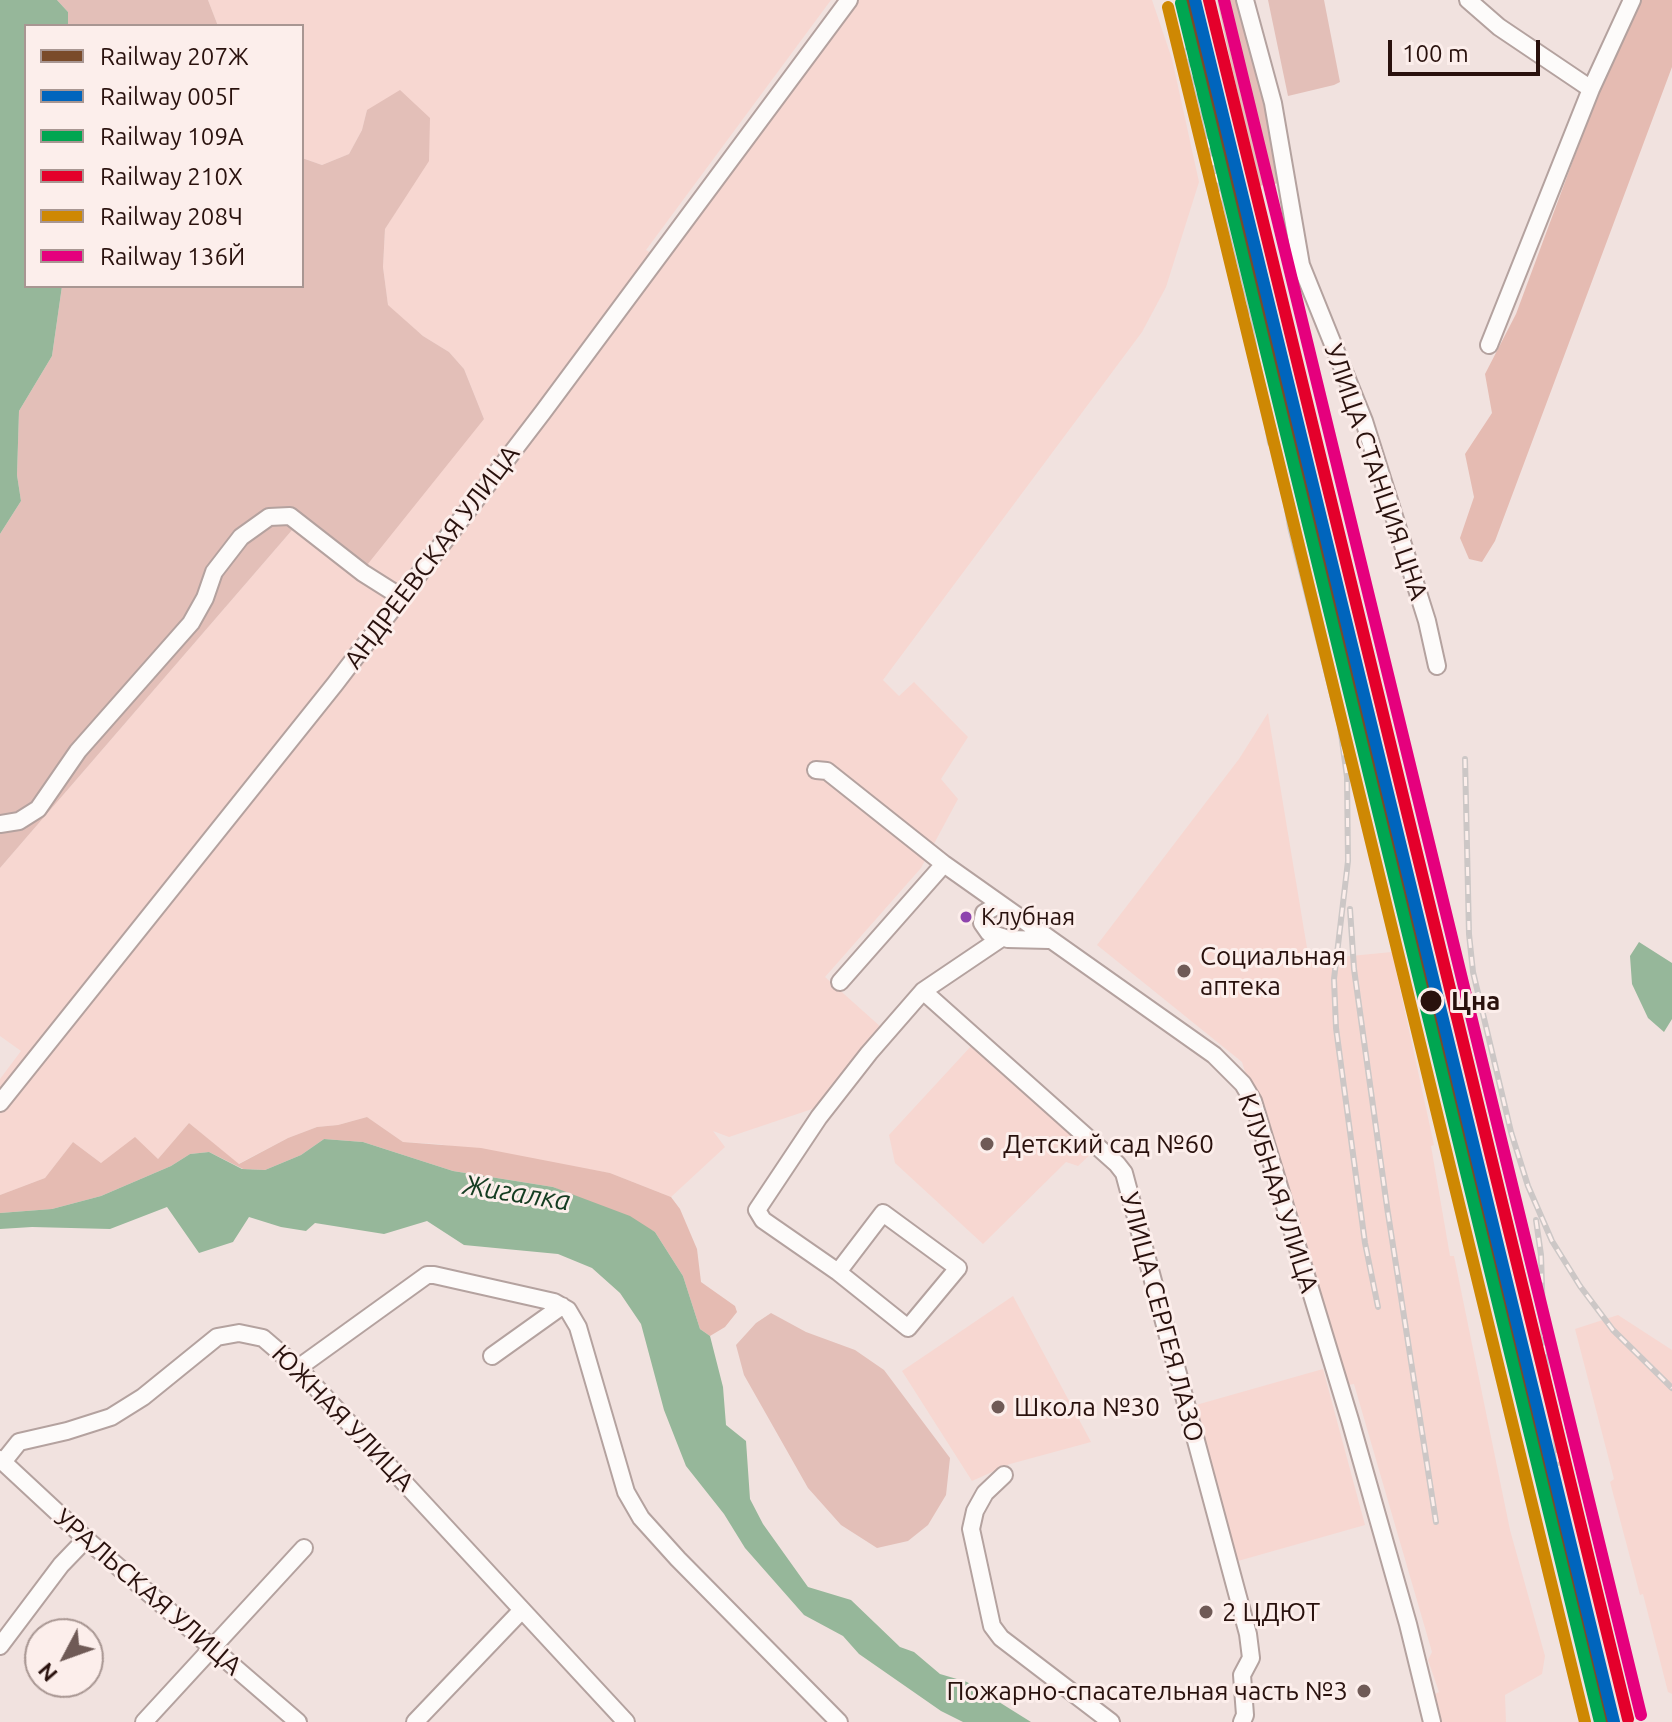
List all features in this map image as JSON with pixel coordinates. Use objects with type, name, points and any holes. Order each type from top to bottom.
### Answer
[{"type":"street","name":"АНДРЕЕВСКАЯ УЛИЦА","points":[[0,1103],[323,699],[553,399],[849,0]]},
{"type":"street","name":"УЛИЦА СТАНЦИЯ ЦНА","points":[[1245,0],[1273,103],[1301,265],[1364,421],[1427,621],[1437,666]]},
{"type":"street","points":[[1468,0],[1499,27],[1591,89]]},
{"type":"street","points":[[1489,345],[1591,89],[1632,0]]},
{"type":"street","points":[[0,824],[19,821],[38,809],[78,751],[191,623],[205,598],[214,572],[241,537],[269,517],[290,516],[363,573],[401,597]]},
{"type":"street","name":"КЛУБНАЯ УЛИЦА","points":[[816,770],[827,771],[944,864],[1214,1055],[1243,1084],[1253,1101],[1350,1420],[1408,1624],[1432,1722]]},
{"type":"street","points":[[840,982],[944,864]]},
{"type":"street","points":[[1000,904],[984,913],[982,923],[989,933],[1003,937],[1052,940]]},
{"type":"street","points":[[838,1272],[883,1213],[958,1268],[908,1328],[838,1272],[763,1220],[757,1210],[819,1117],[923,991],[1003,937]]},
{"type":"street","name":"УЛИЦА СЕРГЕЯ ЛАЗО","points":[[923,991],[1124,1173],[1248,1634],[1251,1658],[1242,1675],[1245,1715],[1242,1722]]},
{"type":"street","points":[[298,1368],[427,1275],[452,1278],[562,1306],[573,1314],[578,1327],[626,1492],[641,1518],[839,1722]]},
{"type":"street","points":[[492,1356],[562,1306]]},
{"type":"street","name":"ЮЖНАЯ УЛИЦА","points":[[2,1461],[19,1442],[111,1417],[143,1397],[222,1335],[247,1333],[263,1338],[298,1368],[626,1722]]},
{"type":"street","name":"УРАЛЬСКАЯ УЛИЦА","points":[[2,1461],[86,1539],[298,1722]]},
{"type":"street","points":[[1004,1475],[985,1493],[975,1511],[971,1529],[992,1626],[1001,1638],[1111,1722]]},
{"type":"street","points":[[0,1646],[61,1565],[86,1539]]},
{"type":"street","points":[[144,1722],[304,1548]]},
{"type":"street","points":[[415,1722],[522,1610]]},
{"type":"shaded area","points":[[57,0],[208,0],[217,24],[68,24],[68,12]]},
{"type":"shaded area","points":[[208,0],[831,0],[646,250],[661,259],[857,0],[1152,0],[1172,59],[1199,182],[1166,287],[1142,332],[883,680],[899,696],[914,682],[968,737],[941,779],[958,799],[921,868],[825,977],[882,1028],[818,1107],[729,1137],[713,1131],[725,1147],[671,1197],[610,1173],[438,1144],[403,1142],[367,1117],[317,1127],[238,1164],[189,1123],[158,1159],[101,1163],[73,1142],[45,1178],[0,1195],[0,1079],[21,1051],[0,1036],[0,868],[299,522],[484,419],[464,369],[449,352],[423,336],[388,306],[383,267],[385,229],[403,200],[367,110],[362,130],[349,154],[322,165],[304,159],[304,24],[217,24]]},
{"type":"shaded area","points":[[1217,0],[1241,0],[1281,183],[1258,186]]},
{"type":"shaded area","points":[[1268,0],[1324,0],[1340,82],[1288,96]]},
{"type":"shaded area","points":[[1640,0],[1672,0],[1672,67],[1495,541],[1482,562],[1469,559],[1460,538],[1474,497],[1465,454],[1492,413],[1485,374],[1516,314],[1594,104]]},
{"type":"shaded area","points":[[400,90],[430,118],[429,161],[385,229],[383,267],[388,305],[423,336],[449,352],[464,369],[484,419],[363,570],[299,522],[0,868],[0,534],[21,501],[17,475],[19,411],[52,356],[62,288],[304,288],[304,159],[322,165],[349,154],[362,130],[367,110]]},
{"type":"shaded area","points":[[1268,713],[1309,960],[1392,952],[1434,1145],[1431,1146],[1450,1256],[1454,1256],[1510,1530],[1545,1656],[1542,1674],[1505,1695],[1506,1722],[1442,1722],[1435,1694],[1439,1692],[1428,1660],[1432,1652],[1354,1384],[1343,1386],[1242,1062],[1097,945],[1239,759]]},
{"type":"shaded area","name":"Детский сад №60","points":[[973,1044],[1093,1152],[1078,1166],[1066,1162],[983,1244],[895,1163],[889,1135]]},
{"type":"shaded area","points":[[367,1117],[403,1142],[481,1148],[610,1173],[671,1197],[680,1209],[697,1249],[701,1282],[735,1306],[737,1312],[725,1327],[710,1336],[700,1329],[683,1276],[655,1232],[553,1187],[453,1171],[363,1142],[324,1139],[301,1155],[265,1170],[243,1169],[209,1152],[190,1154],[171,1166],[101,1196],[52,1209],[0,1213],[0,1195],[45,1178],[73,1142],[101,1163],[135,1137],[158,1159],[189,1123],[239,1164],[288,1138],[317,1127]]},
{"type":"shaded area","name":"Школа №30","points":[[1013,1296],[1091,1442],[1010,1464],[972,1481],[902,1371]]},
{"type":"shaded area","points":[[771,1313],[806,1332],[855,1350],[884,1370],[950,1458],[946,1495],[928,1525],[908,1541],[877,1548],[841,1525],[808,1488],[744,1375],[736,1345],[756,1323]]},
{"type":"shaded area","points":[[1618,1315],[1672,1350],[1672,1694],[1668,1692],[1643,1594],[1640,1595],[1575,1329]]},
{"type":"shaded area","points":[[1323,1369],[1365,1525],[1238,1561],[1196,1405]]},
{"type":"water","points":[[0,0],[57,0],[68,12],[68,24],[24,24],[24,288],[62,288],[52,356],[19,411],[17,475],[21,501],[0,534]]},
{"type":"water","points":[[1639,942],[1672,963],[1672,1019],[1664,1032],[1648,1018],[1632,984],[1630,956]]},
{"type":"water","name":"Жигалка","points":[[324,1139],[363,1142],[453,1171],[553,1187],[630,1216],[655,1232],[683,1276],[700,1329],[710,1336],[723,1387],[726,1425],[746,1441],[750,1499],[763,1524],[808,1587],[851,1600],[900,1647],[914,1652],[940,1674],[967,1682],[1031,1722],[963,1722],[941,1711],[859,1654],[843,1636],[804,1615],[745,1548],[724,1514],[686,1466],[664,1410],[641,1324],[620,1293],[592,1268],[558,1254],[464,1245],[427,1221],[384,1234],[315,1223],[306,1231],[249,1217],[233,1242],[199,1253],[167,1207],[110,1229],[0,1229],[0,1213],[52,1209],[101,1196],[171,1166],[190,1154],[209,1152],[242,1169],[265,1170],[301,1155]]},
{"type":"railway","points":[[1187,50],[1208,132]]},
{"type":"railway","points":[[1205,121],[1224,220],[1251,328],[1270,443]]},
{"type":"railway","points":[[1267,364],[1286,442]]},
{"type":"railway","points":[[1274,430],[1290,527],[1340,726],[1347,777],[1348,861],[1334,979],[1336,1028],[1365,1243],[1378,1307]]},
{"type":"railway","points":[[1465,759],[1469,934],[1473,972],[1511,1132],[1528,1186],[1552,1241],[1580,1286],[1613,1330],[1672,1388]]},
{"type":"railway","points":[[1350,909],[1354,969],[1387,1207],[1436,1522]]},
{"type":"railway","points":[[1536,1220],[1541,1255],[1544,1350],[1559,1463]]},
{"type":"rail line","name":"207Ж","points":[[1188,0],[1606,1722]]},
{"type":"rail line","name":"005Г","points":[[1195,0],[1614,1722]]},
{"type":"rail line","name":"210Х","points":[[1209,0],[1628,1719]]},
{"type":"rail line","name":"136Й","points":[[1224,0],[1641,1715]]},
{"type":"rail line","name":"109А","points":[[1181,3],[1600,1722]]},
{"type":"rail line","name":"208Ч","points":[[1168,7],[1585,1722]]},
{"type":"place","name":"Клубная","points":[[966,917]]},
{"type":"place","name":"Социальная аптека","points":[[1184,971]]},
{"type":"place","name":"Цна","points":[[1431,1001]]},
{"type":"place","name":"Детский сад №60","points":[[987,1144]]},
{"type":"place","name":"Школа №30","points":[[998,1407]]},
{"type":"place","name":"2 ЦДЮТ","points":[[1206,1612]]},
{"type":"place","name":"Пожарно-спасательная часть №3","points":[[1364,1691]]}]
